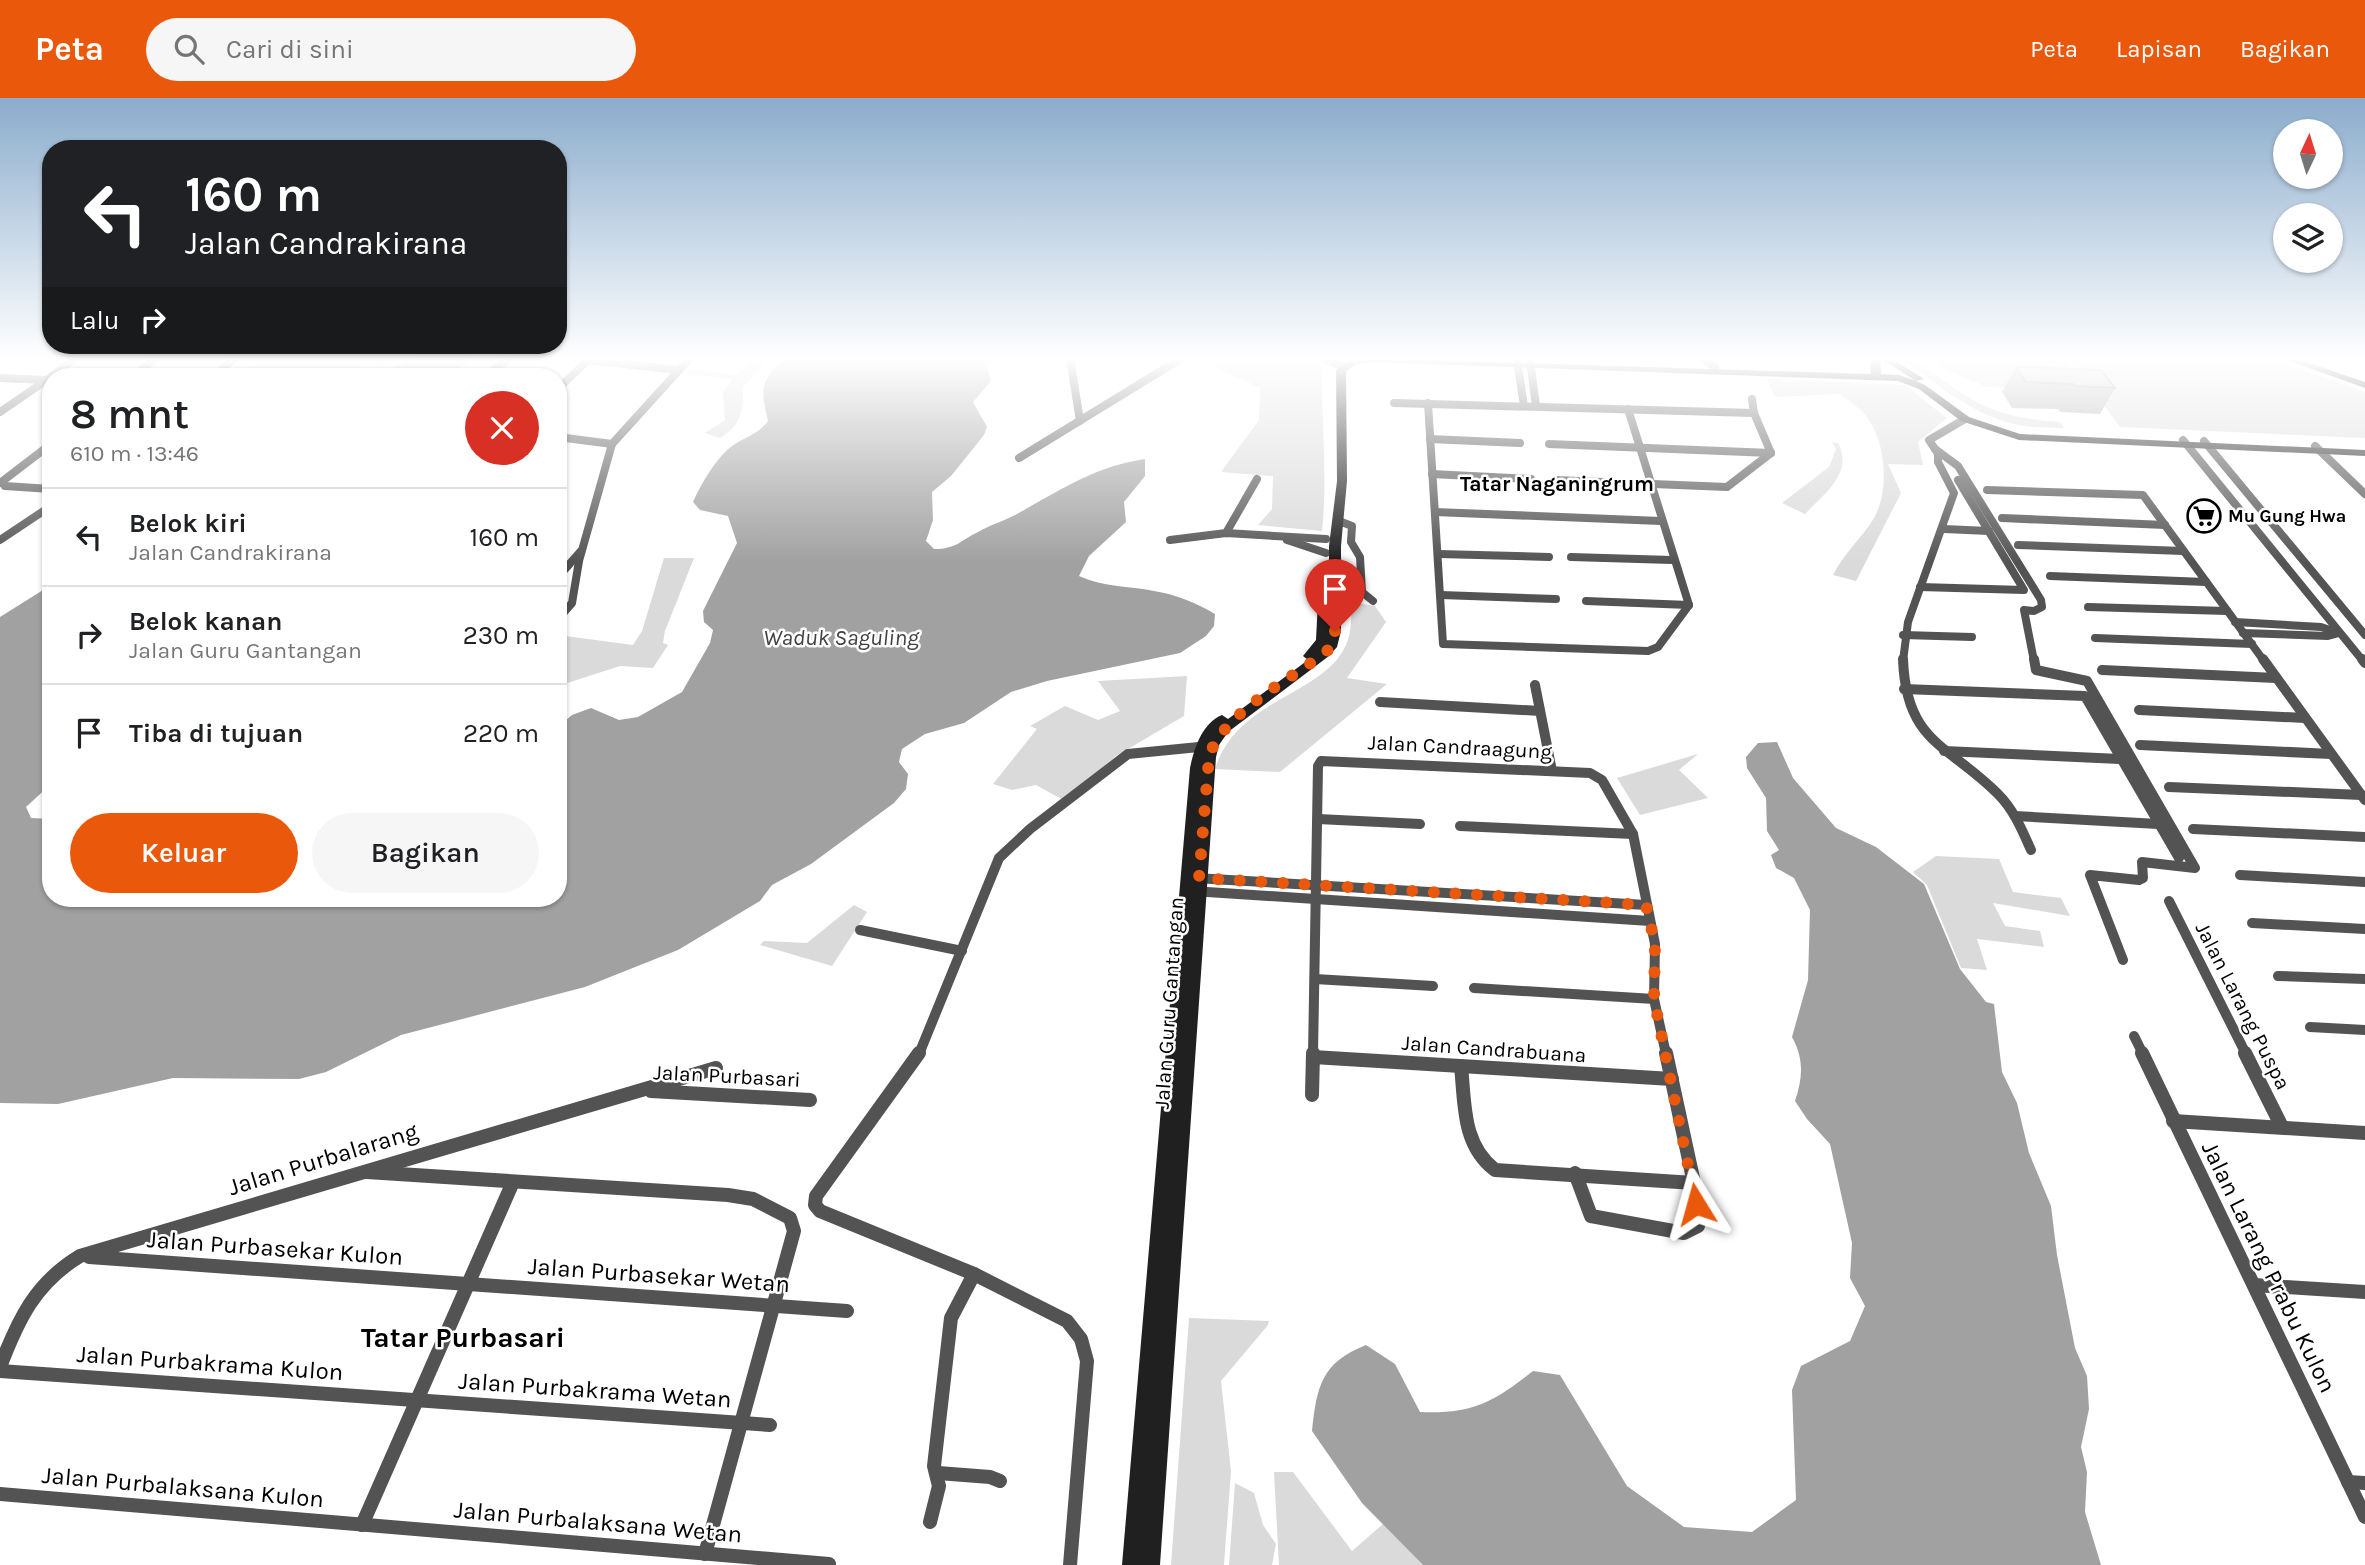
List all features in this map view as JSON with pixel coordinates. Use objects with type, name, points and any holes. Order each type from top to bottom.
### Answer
[{"type":"street","points":[[567,609],[572,603],[583,549],[612,444],[628,426]]},
{"type":"street","points":[[1020,458],[1071,426]]},
{"type":"street","points":[[1206,746],[1215,725],[1312,654],[1322,640],[1336,426]]},
{"type":"street","points":[[1070,1565],[1086,1345],[1067,1321],[974,1274],[820,1211],[815,1205],[816,1196],[916,1061],[962,951],[985,886],[999,858],[1010,845],[1128,754],[1206,746],[1232,722],[1331,647],[1335,631],[1335,546],[1339,521],[1339,426]]},
{"type":"street","points":[[1429,426],[1443,644],[1648,651],[1658,646],[1689,605]]},
{"type":"street","points":[[1633,426],[1672,560],[1689,605]]},
{"type":"street","points":[[1759,426],[1771,453]]},
{"type":"street","points":[[1920,586],[2024,590],[1948,462],[1929,440],[1952,426]]},
{"type":"street","points":[[1986,426],[1997,432],[2036,440],[2317,449],[2365,453]]},
{"type":"street","points":[[567,438],[612,444]]},
{"type":"street","points":[[1430,439],[1520,443]]},
{"type":"street","points":[[1549,444],[1771,453]]},
{"type":"street","points":[[2186,444],[2365,663]]},
{"type":"street","points":[[2207,445],[2365,635]]},
{"type":"street","points":[[2317,449],[2365,448]]},
{"type":"street","points":[[2317,449],[2365,494]]},
{"type":"street","points":[[2,485],[42,451]]},
{"type":"street","points":[[1937,451],[1938,462],[1954,493]]},
{"type":"street","points":[[1937,451],[1958,466],[2041,600],[2042,607],[2034,611],[2024,610],[2036,670],[2087,681],[2196,868],[2142,862],[2143,878],[2139,880],[2090,875],[2123,960]]},
{"type":"street","points":[[1555,480],[1727,487],[1771,453]]},
{"type":"street","points":[[1432,474],[1531,479]]},
{"type":"street","points":[[1226,533],[1228,524],[1253,494],[1257,479]]},
{"type":"street","points":[[1958,480],[1944,529],[1903,635],[1907,706],[1917,725],[1944,751],[1981,779],[2015,816],[2031,850]]},
{"type":"street","points":[[2,485],[42,488]]},
{"type":"street","points":[[1987,490],[2143,495],[2363,797]]},
{"type":"street","points":[[0,540],[42,512]]},
{"type":"street","points":[[1435,512],[1661,521]]},
{"type":"street","points":[[2001,518],[2165,525]]},
{"type":"street","points":[[1339,521],[1352,526],[1350,542],[1360,557],[1362,592],[1373,601]]},
{"type":"street","points":[[1944,529],[1989,531]]},
{"type":"street","points":[[1170,540],[1226,533],[1278,536],[1326,546]]},
{"type":"street","points":[[1278,536],[1326,546]]},
{"type":"street","points":[[2018,545],[2183,551]]},
{"type":"street","points":[[567,567],[583,549]]},
{"type":"street","points":[[1439,554],[1549,557]]},
{"type":"street","points":[[1571,557],[1672,560]]},
{"type":"street","points":[[2050,576],[2206,582]]},
{"type":"street","points":[[1441,594],[1556,599]]},
{"type":"street","points":[[1586,601],[1689,605]]},
{"type":"street","points":[[2088,607],[2227,611]]},
{"type":"street","points":[[2235,622],[2321,626],[2339,633]]},
{"type":"street","points":[[2243,633],[2328,636],[2339,633]]},
{"type":"street","points":[[1903,635],[1972,637]]},
{"type":"street","points":[[2095,638],[2252,644]]},
{"type":"street","points":[[2102,670],[2276,678]]},
{"type":"street","points":[[1535,685],[1552,771]]},
{"type":"street","points":[[1904,689],[2085,695],[2179,858]]},
{"type":"street","points":[[1380,702],[1540,711]]},
{"type":"street","points":[[2139,710],[2305,718]]},
{"type":"street","name":"Jalan Guru Gantangan","points":[[1132,1565],[1206,746]]},
{"type":"street","points":[[2140,746],[2332,754]]},
{"type":"street","points":[[1944,751],[2120,759]]},
{"type":"street","name":"Jalan Candraagung","points":[[1318,819],[1321,761],[1552,771],[1596,775],[1622,812],[1633,834]]},
{"type":"street","points":[[2169,787],[2363,797]]},
{"type":"street","points":[[2015,816],[2158,824]]},
{"type":"street","points":[[1312,1096],[1318,819],[1420,824]]},
{"type":"street","points":[[1460,826],[1633,834],[1655,944],[1654,999],[1694,1182],[1698,1226],[1684,1233],[1591,1216],[1575,1173]]},
{"type":"street","points":[[2193,829],[2365,837]]},
{"type":"street","points":[[2240,875],[2365,882]]},
{"type":"street","points":[[1193,885],[1317,885],[1646,905]]},
{"type":"street","points":[[1193,885],[1317,899],[1650,921]]},
{"type":"street","name":"Jalan Guru Gantangan","points":[[1150,1565],[1193,885]]},
{"type":"street","points":[[1445,892],[1447,907]]},
{"type":"street","name":"Jalan Larang Puspa","points":[[2169,901],[2282,1127]]},
{"type":"street","points":[[2252,923],[2365,929]]},
{"type":"street","points":[[860,930],[962,951]]},
{"type":"street","points":[[2278,976],[2365,979]]},
{"type":"street","points":[[1315,979],[1433,986]]},
{"type":"street","points":[[1474,988],[1654,999]]},
{"type":"street","points":[[2310,1027],[2365,1030]]},
{"type":"street","name":"Jalan Larang Prabu Kulon","points":[[2134,1036],[2365,1517]]},
{"type":"street","name":"Jalan Candrabuana","points":[[1313,1057],[1672,1079]]},
{"type":"street","points":[[1461,1066],[1471,1143],[1483,1163],[1495,1170],[1694,1182]]},
{"type":"street","name":"Jalan Purbalarang","points":[[0,1369],[22,1311],[40,1284],[63,1265],[80,1256],[716,1068]]},
{"type":"street","name":"Jalan Purbasari","points":[[641,1090],[810,1100]]},
{"type":"street","points":[[2173,1121],[2365,1133]]},
{"type":"street","points":[[357,1172],[753,1199],[790,1218],[794,1231],[705,1554]]},
{"type":"street","points":[[362,1525],[513,1182]]},
{"type":"street","name":"Jalan Purbasekar Kulon","points":[[80,1256],[468,1284]]},
{"type":"street","points":[[930,1522],[939,1488],[938,1473],[934,1466],[951,1318],[974,1274]]},
{"type":"street","name":"Jalan Purbasekar Wetan","points":[[468,1284],[847,1311]]},
{"type":"street","points":[[2254,1285],[2365,1292]]},
{"type":"street","name":"Jalan Purbakrama Kulon","points":[[0,1369],[417,1400]]},
{"type":"street","name":"Jalan Purbakrama Wetan","points":[[417,1400],[770,1425]]},
{"type":"street","points":[[938,1473],[990,1477],[1000,1481]]},
{"type":"street","points":[[2348,1482],[2365,1483]]},
{"type":"street","name":"Jalan Purbalaksana Kulon","points":[[0,1494],[362,1525]]},
{"type":"street","name":"Jalan Purbalaksana Wetan","points":[[362,1525],[829,1564]]},
{"type":"shaded area","points":[[715,426],[734,426],[720,438],[705,433]]},
{"type":"shaded area","points":[[1254,426],[1323,426],[1322,531],[1258,525],[1272,509],[1273,476],[1221,472]]},
{"type":"shaded area","points":[[1873,426],[1937,426],[1918,442],[1923,465],[1888,464],[1901,493],[1856,581],[1833,575],[1879,507],[1884,479],[1878,437]]},
{"type":"shaded area","points":[[2029,426],[2064,428],[2033,427]]},
{"type":"shaded area","points":[[2365,426],[2365,438],[2120,427]]},
{"type":"shaded area","points":[[1832,442],[1838,443],[1842,464],[1840,473],[1828,491],[1805,514],[1782,503],[1829,467],[1836,449]]},
{"type":"shaded area","points":[[664,558],[694,558],[665,631],[663,643],[668,645],[653,668],[620,666],[567,683],[567,636],[633,645],[642,631]]},
{"type":"shaded area","points":[[1352,602],[1375,606],[1386,622],[1347,678],[1387,684],[1280,772],[1215,769],[1226,745],[1242,727],[1260,712],[1319,676],[1335,662],[1348,640]]},
{"type":"shaded area","points":[[1187,676],[1184,716],[1116,756],[1065,801],[1036,785],[1012,790],[993,784],[1037,729],[1030,726],[1065,706],[1098,720],[1120,711],[1098,681]]},
{"type":"shaded area","points":[[1698,754],[1679,770],[1708,798],[1640,815],[1617,778]]},
{"type":"shaded area","points":[[1936,856],[1999,859],[2013,892],[2061,898],[2070,916],[1993,903],[2005,926],[2040,931],[2044,947],[1977,939],[1987,970],[1961,968],[1927,885],[1913,872]]},
{"type":"shaded area","points":[[854,905],[867,912],[832,966],[760,945],[764,941],[807,943]]},
{"type":"shaded area","points":[[1189,1318],[1269,1321],[1221,1381],[1231,1471],[1224,1565],[1171,1565]]},
{"type":"shaded area","points":[[1274,1472],[1293,1472],[1352,1551],[1383,1524],[1423,1565],[1279,1565]]},
{"type":"shaded area","points":[[1235,1483],[1254,1493],[1263,1525],[1276,1544],[1272,1565],[1229,1565]]},
{"type":"water","name":"Waduk Saguling","points":[[763,426],[987,426],[984,435],[951,476],[932,492],[933,520],[926,541],[934,549],[953,546],[1094,473],[1145,459],[1145,476],[1124,502],[1126,522],[1089,556],[1079,576],[1097,582],[1162,592],[1185,600],[1215,614],[1214,626],[1206,636],[1180,653],[1047,681],[1011,692],[964,723],[925,734],[902,749],[899,762],[908,774],[906,789],[894,803],[811,864],[772,885],[760,901],[678,950],[585,987],[401,1035],[326,1072],[299,1079],[173,1078],[58,1104],[0,1103],[0,617],[42,591],[42,792],[26,807],[31,818],[42,819],[42,907],[567,907],[567,719],[591,708],[619,720],[638,717],[682,692],[710,643],[713,630],[704,622],[703,611],[737,543],[728,516],[700,510],[693,502],[708,474],[722,456],[732,446]]},
{"type":"water","points":[[1777,742],[1793,778],[1836,828],[1876,847],[1924,884],[1960,969],[1986,1002],[1994,1004],[2002,1072],[2017,1103],[2029,1153],[2051,1206],[2057,1255],[2075,1348],[2087,1376],[2089,1409],[2081,1447],[2087,1472],[2085,1512],[2101,1565],[1423,1565],[1362,1503],[1312,1431],[1319,1389],[1330,1368],[1351,1352],[1366,1345],[1395,1364],[1420,1412],[1454,1411],[1481,1404],[1493,1399],[1533,1371],[1560,1375],[1627,1486],[1684,1527],[1752,1532],[1796,1500],[1792,1390],[1801,1366],[1850,1341],[1865,1306],[1850,1278],[1852,1243],[1830,1144],[1795,1101],[1801,1068],[1799,1053],[1792,1037],[1808,980],[1810,910],[1794,878],[1776,868],[1771,855],[1779,850],[1767,831],[1766,798],[1747,768],[1746,757],[1758,743]]},
{"type":"place","name":"Mu Gung Hwa","points":[[2204,516]]},
{"type":"district","name":"Tatar Naganingrum","points":[[1557,484]]},
{"type":"district","name":"Tatar Purbasari","points":[[463,1337]]},
{"type":"route","points":[[1335,631],[1331,647],[1325,653],[1223,729],[1213,744],[1209,757],[1199,878],[1646,905],[1655,944],[1654,999],[1694,1182],[1696,1204]]}]
